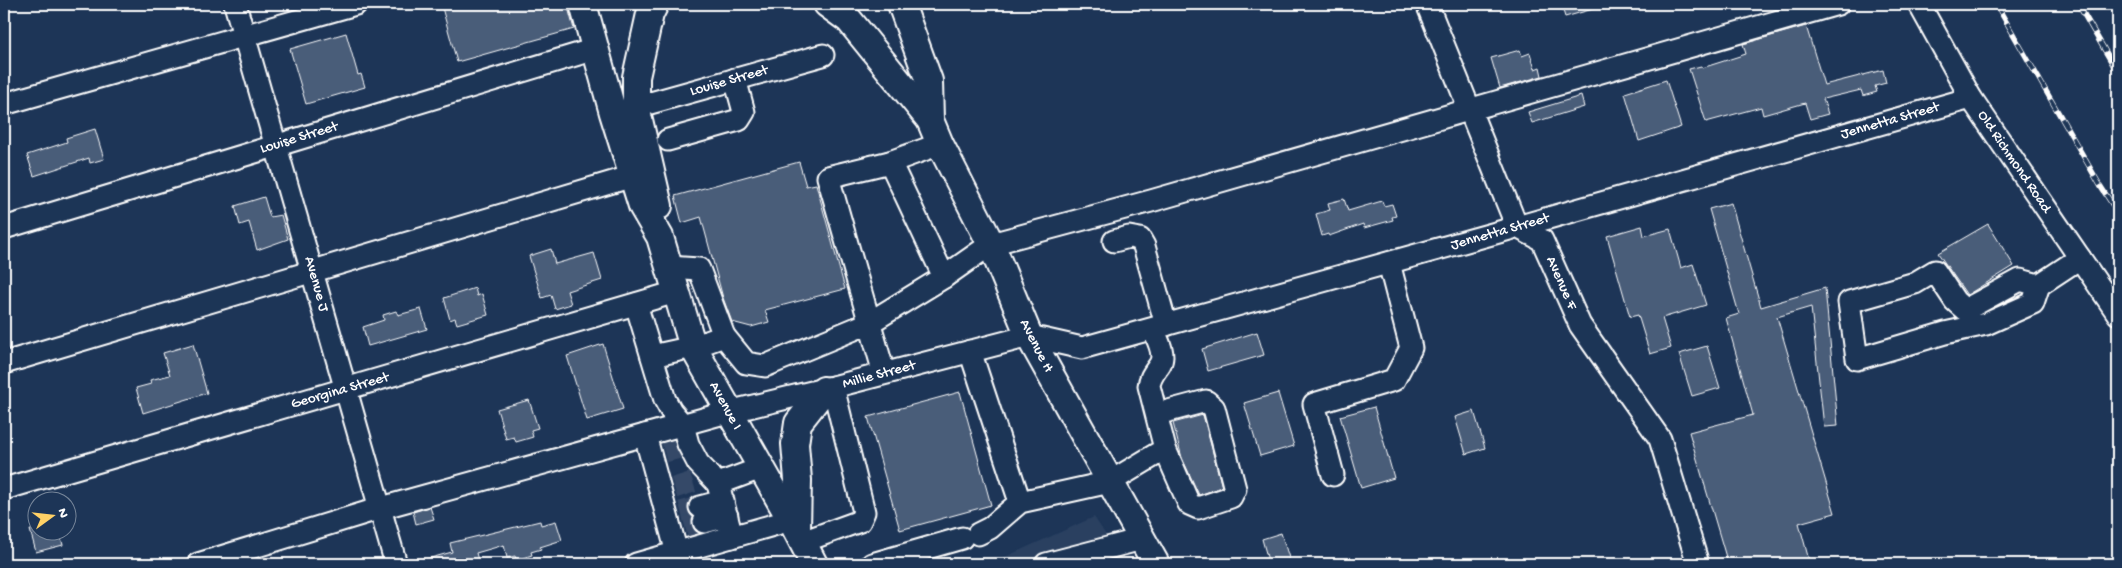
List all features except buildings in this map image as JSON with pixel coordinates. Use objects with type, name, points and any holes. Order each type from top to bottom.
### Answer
[{"type":"main road","name":"Avenue I","points":[[583,4],[642,206],[660,237]]},
{"type":"main road","name":"Avenue I","points":[[655,4],[650,14],[636,77],[636,107],[659,201],[660,237],[668,267],[693,347],[801,539]]},
{"type":"main road","name":"Avenue H","points":[[827,4],[849,20],[930,120],[990,244],[1029,336],[1156,564]]},
{"type":"main road","name":"Avenue H","points":[[901,4],[929,81],[930,120]]},
{"type":"main road","points":[[595,49],[606,52],[616,60],[625,87],[636,107]]},
{"type":"main road","points":[[801,539],[795,444],[798,423],[829,388]]},
{"type":"street","name":"Avenue J","points":[[235,4],[396,564]]},
{"type":"street","points":[[4,104],[356,4]]},
{"type":"street","points":[[1427,4],[1518,227]]},
{"type":"street","points":[[668,267],[699,269],[724,336],[746,364],[765,366],[869,323],[944,277],[990,244],[1470,110],[1838,4]]},
{"type":"street","name":"Old Richmond Road","points":[[1918,4],[1971,98],[2118,314]]},
{"type":"street","name":"Louise Street","points":[[4,228],[595,49]]},
{"type":"street","name":"Louise Street","points":[[636,107],[822,55]]},
{"type":"street","points":[[668,140],[739,120],[744,112],[735,79]]},
{"type":"street","name":"Jennetta Street","points":[[1029,336],[1082,348],[1518,227],[1971,98]]},
{"type":"street","points":[[884,373],[828,177],[890,162],[940,144]]},
{"type":"street","points":[[890,162],[944,277]]},
{"type":"street","points":[[4,363],[633,176]]},
{"type":"street","name":"Avenue F","points":[[1518,227],[1542,240],[1580,325],[1660,440],[1698,564]]},
{"type":"street","points":[[1114,241],[1129,237],[1140,239],[1144,246],[1162,352],[1161,363],[1150,378],[1149,386],[1156,414],[1165,449],[1189,504],[1198,508],[1231,497],[1235,489],[1214,408],[1206,401],[1156,414]]},
{"type":"street","points":[[2040,285],[2020,280],[1965,310],[1955,301],[1935,271],[1915,282],[1849,302],[1857,359],[1945,333],[1986,324],[2032,303],[2040,285],[2080,258]]},
{"type":"street","points":[[1333,475],[1314,404],[1394,380],[1412,348],[1389,263]]},
{"type":"street","name":"Georgina Street","points":[[4,489],[676,292]]},
{"type":"street","points":[[636,304],[665,400],[682,425],[674,457]]},
{"type":"street","points":[[652,356],[693,347],[724,336]]},
{"type":"street","name":"Millie Street","points":[[198,564],[381,508],[728,412],[1029,336]]},
{"type":"street","points":[[970,351],[1020,502]]},
{"type":"street","points":[[636,564],[732,537],[801,539],[860,521],[864,512],[829,388]]},
{"type":"street","points":[[645,435],[674,457],[701,491],[732,537]]},
{"type":"street","points":[[872,564],[970,536],[990,528],[1020,502],[1110,482],[1165,449]]},
{"type":"street","points":[[674,457],[701,491]]},
{"type":"street","points":[[677,553],[685,519],[701,491],[761,468]]},
{"type":"street","points":[[685,519],[701,491]]},
{"type":"street","points":[[1046,564],[1142,539]]},
{"type":"shaded area","points":[[1094,517],[1125,564],[998,564],[996,561]]},
{"type":"tunnel","points":[[664,452],[683,447]]},
{"type":"tunnel","points":[[674,488],[693,482]]},
{"type":"tunnel","points":[[681,512],[700,507]]},
{"type":"tunnel","points":[[685,527],[704,522]]},
{"type":"railway","points":[[1996,4],[2101,187],[2118,213]]},
{"type":"railway","points":[[2078,4],[2118,73]]}]
